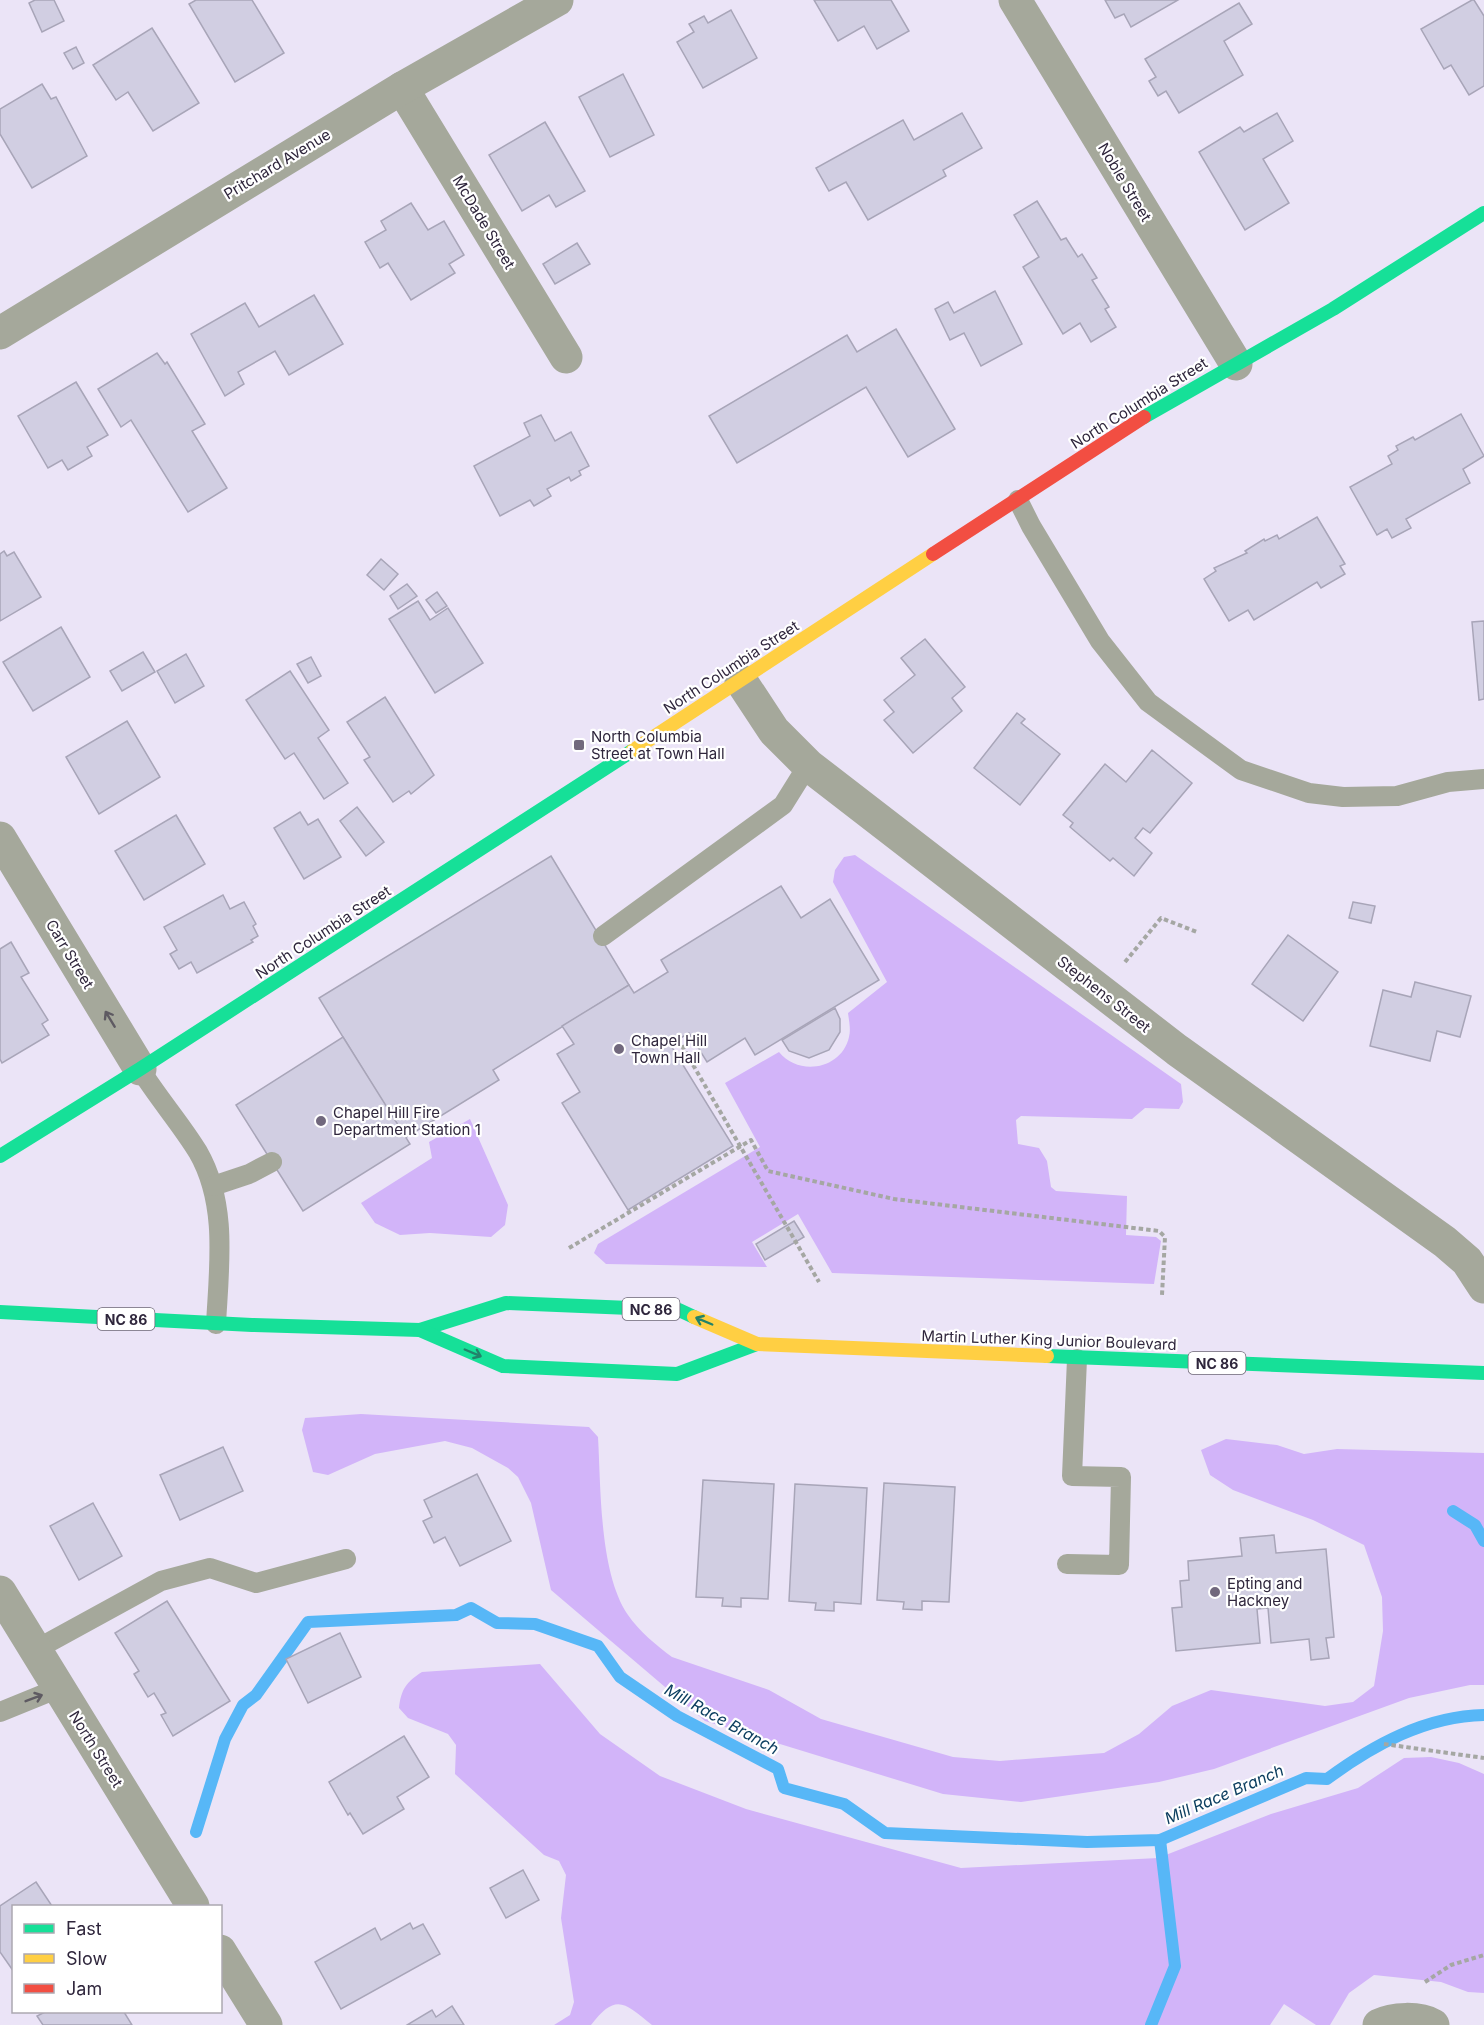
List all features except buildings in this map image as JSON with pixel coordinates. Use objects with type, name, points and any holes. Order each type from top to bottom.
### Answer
[{"type":"main road","name":"North Columbia Street","points":[[0,1156],[140,1069],[741,681],[1158,408],[1333,309],[1484,213]]},
{"type":"main road","name":"Martin Luther King Junior Boulevard","points":[[0,1312],[216,1324],[420,1330],[506,1303],[537,1304],[679,1310],[757,1344],[1077,1359],[1484,1373]]},
{"type":"main road","name":"Martin Luther King Junior Boulevard","points":[[420,1330],[503,1366],[677,1374],[757,1344]]},
{"type":"street","name":"Pritchard Avenue","points":[[0,333],[402,88],[557,0]]},
{"type":"street","name":"Noble Street","points":[[1015,0],[1236,364]]},
{"type":"street","name":"McDade Street","points":[[402,88],[566,357]]},
{"type":"street","name":"Stephens Street","points":[[741,681],[774,731],[808,765],[1177,1050],[1445,1242],[1481,1273]]},
{"type":"street","name":"Carr Street","points":[[0,838],[140,1069]]},
{"type":"street","name":"North Street","points":[[0,1592],[192,1905]]},
{"type":"street","points":[[222,1954],[266,2025]]},
{"type":"street","points":[[1382,2023],[1409,2020],[1432,2025]]},
{"type":"lane","points":[[1018,500],[1100,641],[1148,702],[1241,770],[1309,793],[1342,796],[1397,796],[1448,782],[1484,779]]},
{"type":"lane","points":[[603,936],[783,805],[808,765]]},
{"type":"lane","points":[[140,1069],[198,1153],[213,1186],[219,1219],[216,1324]]},
{"type":"lane","points":[[213,1186],[249,1174],[272,1162]]},
{"type":"lane","points":[[1067,1564],[1119,1565],[1121,1477],[1072,1476],[1077,1359]]},
{"type":"lane","points":[[35,1650],[162,1581],[210,1568],[256,1583],[346,1559]]},
{"type":"lane","points":[[0,1712],[59,1688]]},
{"type":"path","points":[[1122,966],[1161,918],[1197,932]]},
{"type":"path","points":[[678,1039],[819,1282]]},
{"type":"path","points":[[569,1248],[751,1140],[768,1171],[894,1199],[1159,1232],[1165,1237],[1162,1295]]},
{"type":"path","points":[[1384,1744],[1484,1758]]},
{"type":"path","points":[[1423,1984],[1451,1965],[1484,1955]]},
{"type":"shaded area","points":[[855,855],[1181,1084],[1183,1102],[1179,1109],[1145,1108],[1132,1119],[1021,1116],[1016,1120],[1018,1144],[1039,1148],[1047,1161],[1051,1187],[1056,1191],[1127,1196],[1126,1235],[1156,1237],[1161,1241],[1154,1284],[832,1273],[798,1214],[752,1242],[767,1267],[606,1264],[594,1253],[598,1244],[760,1147],[725,1083],[779,1052],[787,1060],[808,1067],[829,1062],[845,1048],[850,1034],[848,1013],[887,982],[833,882],[835,870],[844,857]]},
{"type":"shaded area","points":[[470,1119],[508,1205],[505,1225],[491,1237],[430,1233],[400,1235],[375,1223],[361,1203],[432,1158],[429,1142]]},
{"type":"shaded area","points":[[361,1414],[589,1427],[598,1437],[603,1529],[612,1576],[619,1597],[632,1621],[660,1648],[672,1657],[769,1690],[821,1719],[953,1757],[1000,1761],[1104,1753],[1139,1734],[1172,1706],[1211,1690],[1325,1706],[1353,1702],[1374,1686],[1383,1631],[1382,1597],[1364,1545],[1313,1520],[1233,1490],[1210,1475],[1201,1450],[1226,1439],[1277,1445],[1304,1454],[1337,1449],[1484,1453],[1484,1685],[1470,1685],[1409,1698],[1214,1769],[1159,1782],[1021,1802],[943,1794],[705,1721],[551,1590],[531,1503],[518,1477],[508,1468],[472,1448],[445,1441],[375,1454],[328,1475],[313,1472],[302,1430],[305,1418]]},
{"type":"shaded area","points":[[540,1664],[600,1734],[660,1776],[746,1809],[961,1868],[1158,1858],[1271,1814],[1358,1788],[1404,1758],[1431,1757],[1459,1763],[1484,1774],[1484,1993],[1468,1992],[1441,1982],[1374,1975],[1349,1993],[1330,2025],[1316,2025],[1284,2004],[1270,2025],[652,2025],[635,2011],[621,2004],[607,2008],[591,2025],[554,2025],[570,2015],[574,2002],[561,1918],[566,1875],[559,1861],[544,1855],[455,1774],[456,1745],[448,1734],[408,1718],[399,1708],[405,1687],[422,1672]]},
{"type":"waterway","points":[[1453,1511],[1475,1525],[1484,1541]]},
{"type":"waterway","name":"Mill Race Branch","points":[[196,1832],[225,1739],[243,1705],[256,1695],[308,1622],[456,1615],[471,1608],[497,1623],[535,1624],[598,1646],[620,1677],[677,1716],[778,1769],[784,1788],[844,1804],[885,1833],[1087,1842],[1160,1840],[1306,1778],[1327,1779],[1382,1744],[1421,1727],[1441,1721],[1484,1715]]},
{"type":"waterway","points":[[1151,2025],[1175,1966],[1160,1840]]},
{"type":"traffic: fast","points":[[1144,417],[1333,309],[1484,213]]},
{"type":"traffic: fast","points":[[0,1156],[140,1069],[632,751]]},
{"type":"traffic: fast","points":[[0,1312],[252,1325],[420,1330],[506,1303],[679,1310],[694,1317]]},
{"type":"traffic: fast","points":[[420,1330],[503,1366],[677,1374],[757,1344]]},
{"type":"traffic: fast","points":[[1047,1356],[1484,1373]]},
{"type":"traffic: slow","points":[[632,751],[933,554]]},
{"type":"traffic: slow","points":[[694,1317],[757,1344],[1047,1356]]},
{"type":"traffic: jam","points":[[933,554],[1144,417]]},
{"type":"place","name":"North Columbia Street at Town Hall","points":[[579,745]]},
{"type":"place","name":"Chapel Hill Town Hall","points":[[619,1049]]},
{"type":"place","name":"Chapel Hill Fire Department Station 1","points":[[321,1121]]},
{"type":"place","name":"Epting and Hackney","points":[[1215,1592]]}]
